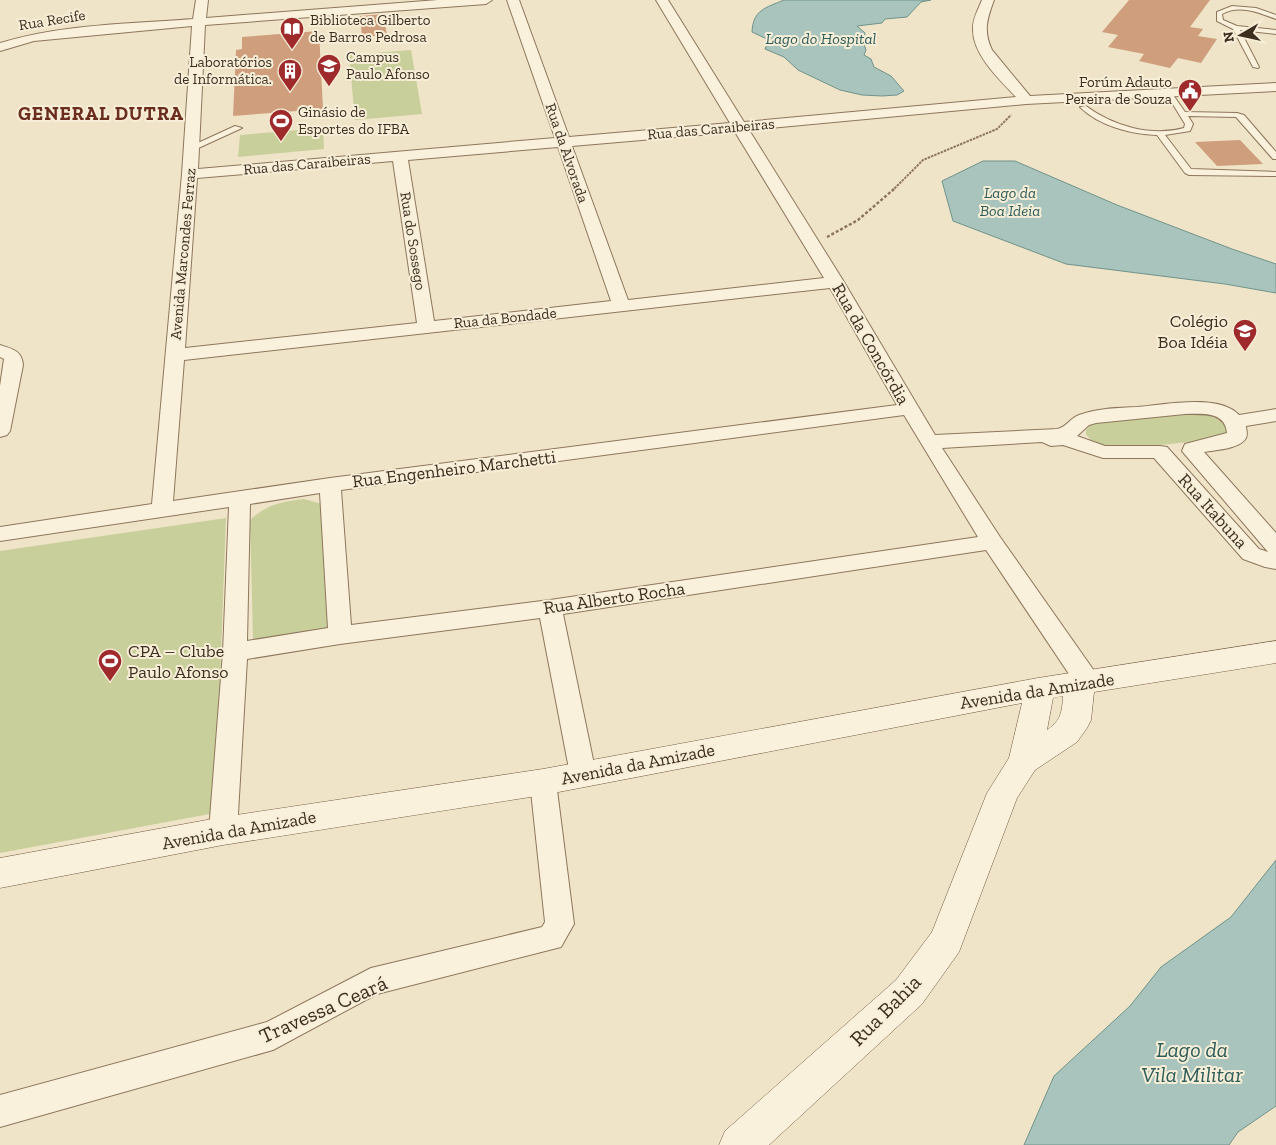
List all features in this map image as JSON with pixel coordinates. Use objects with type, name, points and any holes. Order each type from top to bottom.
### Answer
[{"type":"street","name":"Avenida Marcondes Ferraz","points":[[162,508],[190,174],[202,0]]},
{"type":"street","name":"Rua Recife","points":[[0,47],[49,34],[486,0]]},
{"type":"street","name":"Rua da Alvorada","points":[[513,0],[621,305]]},
{"type":"street","name":"Rua da Concórdia","points":[[662,0],[811,246],[835,282],[908,409],[1084,683]]},
{"type":"street","points":[[988,0],[981,16],[979,33],[982,46],[1026,100]]},
{"type":"street","points":[[1232,90],[1276,87]]},
{"type":"street","name":"Rua das Caraibeiras","points":[[190,174],[739,127],[1026,100],[1232,90]]},
{"type":"street","points":[[1232,90],[1276,93]]},
{"type":"street","name":"Rua do Sossego","points":[[400,156],[426,326]]},
{"type":"street","name":"Rua da Bondade","points":[[175,355],[835,282]]},
{"type":"street","points":[[0,352],[12,356],[14,365],[0,431]]},
{"type":"street","points":[[933,448],[1057,435],[1071,431],[1084,420],[1099,416],[1186,408],[1206,408],[1222,412],[1236,422],[1276,416]]},
{"type":"street","name":"Rua Engenheiro Marchetti","points":[[0,534],[162,508],[908,409]]},
{"type":"street","name":"Rua Itabuna","points":[[1236,422],[1237,436],[1228,441],[1192,448],[1192,451],[1276,547]]},
{"type":"street","name":"Rua Itabuna","points":[[933,448],[1064,439],[1104,452],[1160,452],[1251,554],[1273,562],[1276,561]]},
{"type":"street","points":[[330,485],[340,635]]},
{"type":"street","points":[[223,831],[235,652],[240,499]]},
{"type":"street","name":"Rua Alberto Rocha","points":[[235,652],[340,635],[550,608],[992,542]]},
{"type":"street","points":[[550,608],[583,774]]},
{"type":"street","name":"Avenida da Amizade","points":[[0,873],[223,831],[543,782],[1038,689],[1276,652]]},
{"type":"street","name":"Rua Bahia","points":[[1024,761],[1066,734],[1076,720],[1084,683]]},
{"type":"street","name":"Rua Bahia","points":[[739,1145],[909,992],[946,942],[1003,793],[1024,761],[1038,701],[1038,689]]},
{"type":"street","name":"Travessa Ceará","points":[[0,1110],[273,1035],[371,982],[551,938],[560,924],[543,782]]},
{"type":"lane","points":[[1276,17],[1252,9],[1223,10],[1219,13],[1220,21],[1236,28],[1276,32]]},
{"type":"lane","points":[[1236,28],[1256,67]]},
{"type":"lane","points":[[1084,107],[1092,115],[1104,121],[1125,127],[1160,134],[1187,129],[1189,124],[1184,114],[1169,93]]},
{"type":"lane","points":[[1184,114],[1237,115],[1241,117],[1276,156]]},
{"type":"lane","points":[[191,148],[238,128]]},
{"type":"lane","points":[[1160,134],[1188,171],[1192,173],[1276,174]]},
{"type":"lane","points":[[215,138],[226,142]]},
{"type":"path","points":[[811,246],[858,220],[924,160],[997,128],[1026,100]]},
{"type":"green space","points":[[411,50],[422,114],[355,120],[349,55]]},
{"type":"green space","name":"Ginásio de Esportes do IFBA","points":[[323,128],[324,149],[238,157],[240,135]]},
{"type":"green space","points":[[1205,413],[1225,421],[1230,432],[1220,439],[1110,450],[1092,442],[1086,434],[1086,430],[1092,423]]},
{"type":"green space","points":[[304,499],[322,504],[333,623],[324,631],[273,641],[253,640],[250,520],[263,510],[275,505]]},
{"type":"green space","name":"CPA – Clube Paulo Afonso","points":[[226,518],[215,813],[0,853],[0,551]]},
{"type":"water","name":"Lago do Hospital","points":[[784,0],[931,0],[921,2],[907,17],[885,19],[882,23],[857,26],[865,33],[864,44],[866,50],[864,55],[871,59],[874,67],[891,76],[904,91],[897,95],[882,96],[862,95],[840,90],[798,70],[784,57],[765,49],[769,40],[752,32],[755,19],[761,11]]},
{"type":"water","name":"Lago da Boa Ideia","points":[[983,161],[1015,161],[1117,205],[1276,264],[1276,293],[1225,284],[1066,264],[953,221],[942,181]]},
{"type":"water","name":"Lago da Vila Militar","points":[[1276,860],[1276,1106],[1238,1132],[1229,1145],[1024,1145],[1054,1076],[1130,1006],[1161,967],[1231,917]]},
{"type":"building","points":[[1129,0],[1210,0],[1190,27],[1203,29],[1198,36],[1217,39],[1201,63],[1178,58],[1170,68],[1139,61],[1144,54],[1108,47],[1118,35],[1102,32]]},
{"type":"building","points":[[383,14],[387,35],[362,37],[360,16]]},
{"type":"building","points":[[319,31],[323,109],[233,116],[236,50],[242,49],[242,37]]},
{"type":"building","points":[[1240,140],[1263,164],[1217,166],[1195,142]]},
{"type":"place","name":"Biblioteca Gilberto de Barros Pedrosa","points":[[292,50]]},
{"type":"place","name":"Campus Paulo Afonso","points":[[329,87]]},
{"type":"place","name":"Laboratórios de Informática.","points":[[290,92]]},
{"type":"place","name":"Forúm Adauto Pereira de Souza","points":[[1190,112]]},
{"type":"place","name":"Ginásio de Esportes do IFBA","points":[[281,142]]},
{"type":"place","name":"Colégio Boa Idéia","points":[[1245,352]]},
{"type":"place","name":"CPA – Clube Paulo Afonso","points":[[110,682]]},
{"type":"district","name":"GENERAL DUTRA","points":[[101,113]]}]
